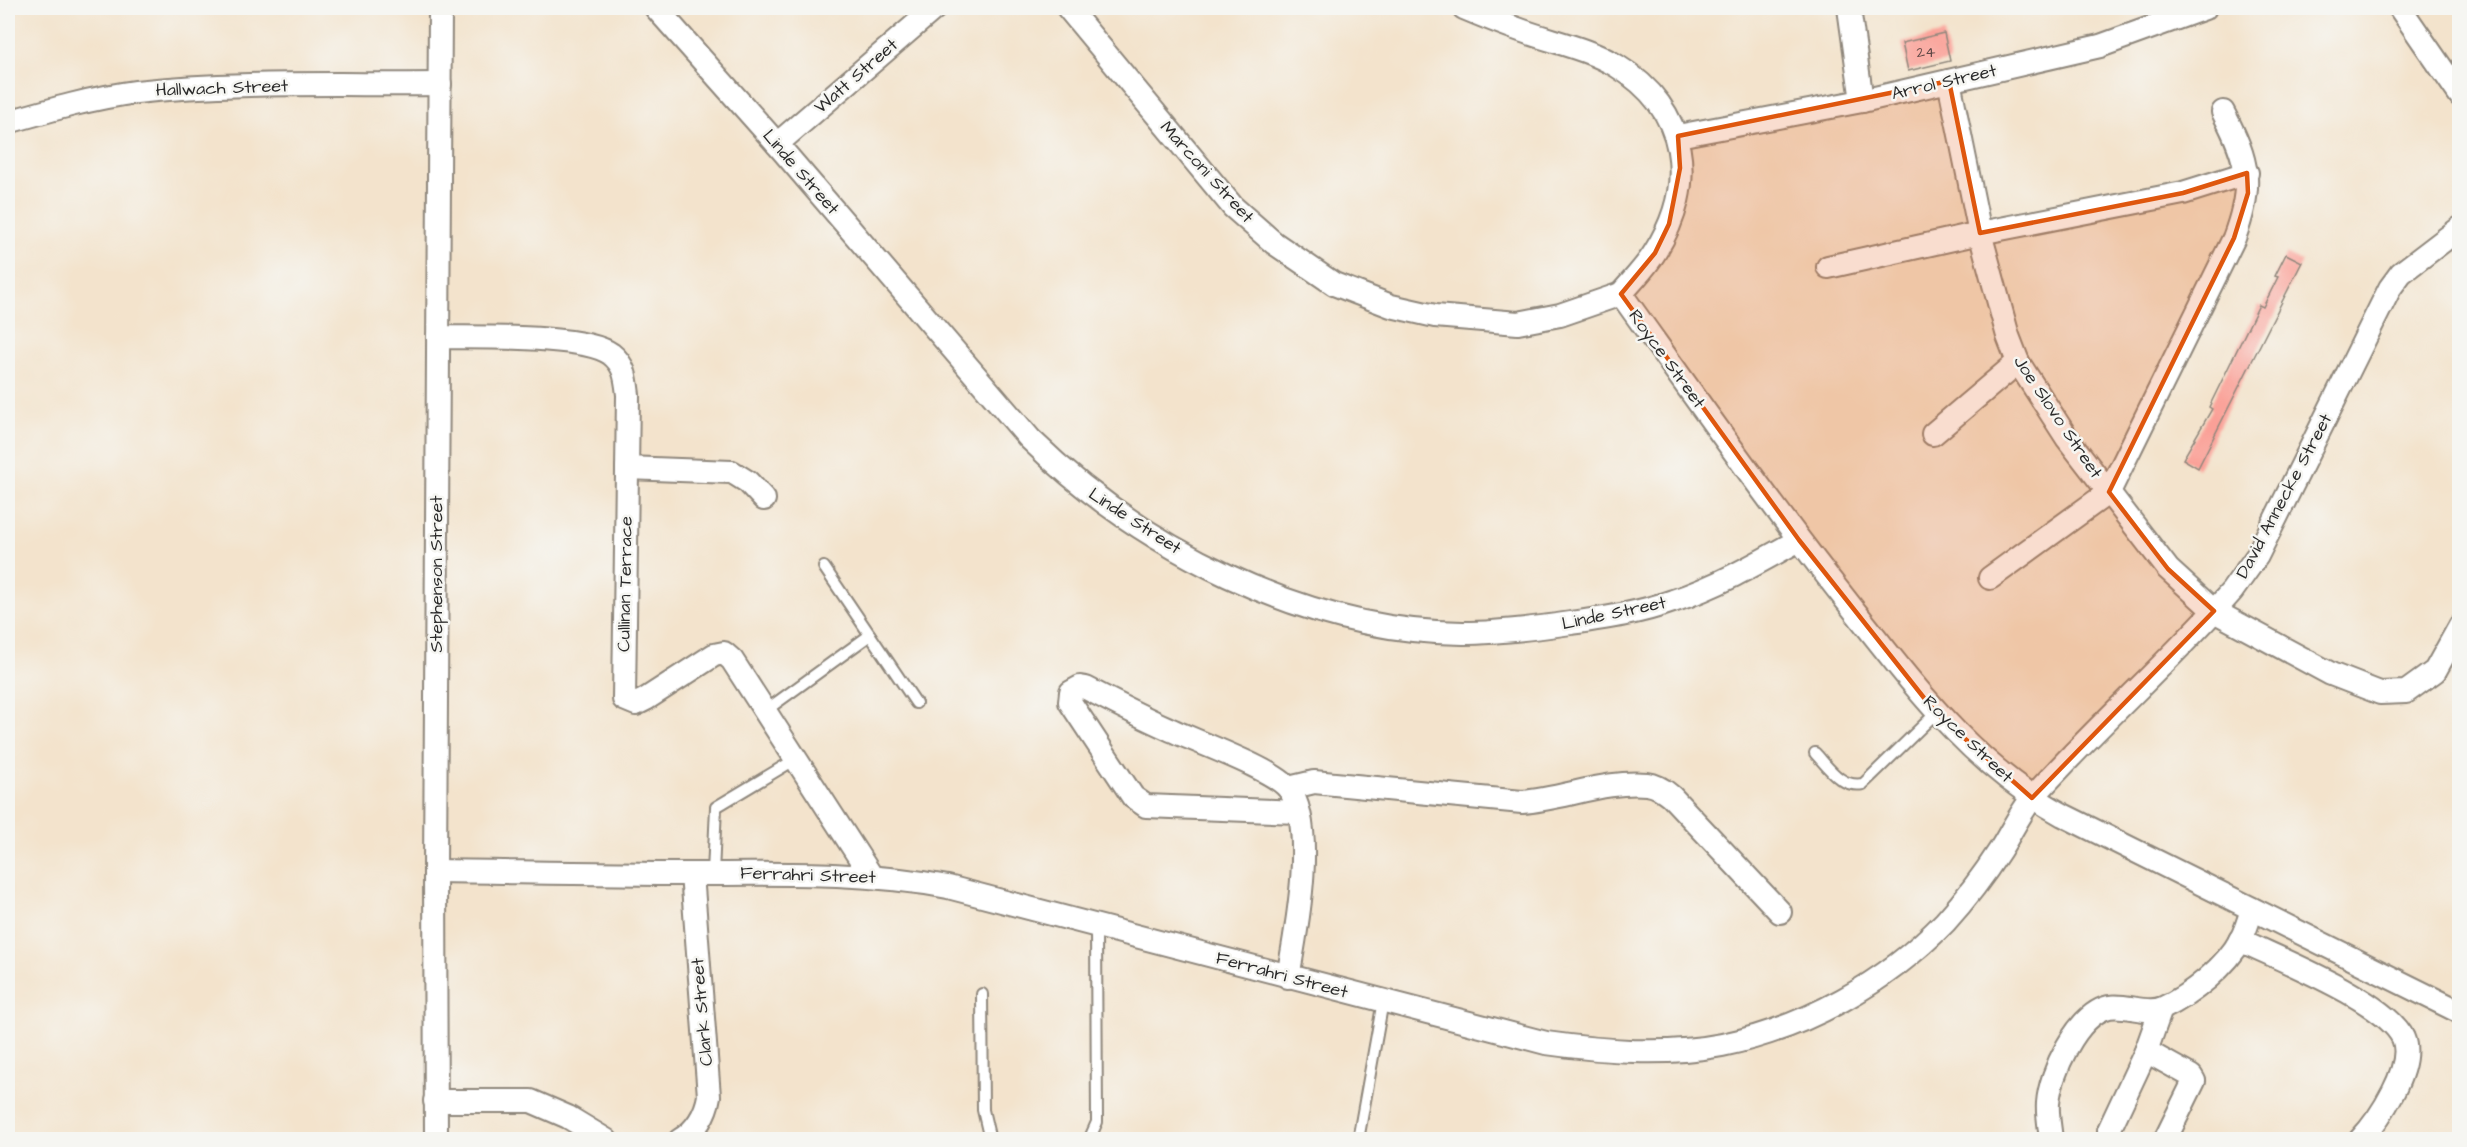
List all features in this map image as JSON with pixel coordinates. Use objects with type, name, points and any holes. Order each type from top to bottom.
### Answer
[{"type":"street","name":"Stephenson Street","points":[[436,1140],[435,871],[440,8]]},
{"type":"street","name":"Linde Street","points":[[656,8],[777,144],[1030,439],[1061,470],[1139,528],[1198,561],[1256,588],[1319,610],[1423,630],[1463,633],[1547,626],[1622,615],[1672,602],[1730,579],[1799,540]]},
{"type":"street","name":"Watt Street","points":[[777,144],[935,8]]},
{"type":"street","points":[[1464,8],[1616,66],[1639,81],[1661,104],[1678,136],[1680,168],[1678,195],[1670,224],[1655,253],[1621,294]]},
{"type":"street","points":[[1849,8],[1862,101]]},
{"type":"street","name":"Arrol Street","points":[[1678,136],[1862,101],[2100,46],[2205,8]]},
{"type":"street","points":[[2400,8],[2460,95]]},
{"type":"street","name":"Marconi Street","points":[[1080,12],[1233,207],[1275,243],[1334,284],[1391,306],[1435,316],[1509,322],[1560,315],[1621,294]]},
{"type":"street","name":"Joe Slovo Street","points":[[1949,81],[1980,233],[2008,336],[2018,362],[2067,438],[2168,569],[2214,611],[2331,674],[2380,693],[2406,692],[2435,671],[2460,626]]},
{"type":"street","name":"Hallwach Street","points":[[8,122],[69,104],[133,93],[197,86],[440,84]]},
{"type":"street","points":[[1990,578],[2109,492],[2234,238],[2248,193],[2247,172],[2236,137],[2223,112]]},
{"type":"street","points":[[1828,267],[1980,233],[2183,193],[2247,172]]},
{"type":"street","name":"David Annecke Street","points":[[2032,798],[2214,611],[2248,572],[2391,288],[2401,273],[2460,228]]},
{"type":"street","name":"Royce Street","points":[[1621,294],[1799,540],[1936,713],[1980,756],[2032,798],[2460,1012]]},
{"type":"street","name":"Cullinan Terrace","points":[[438,337],[578,342],[602,348],[621,364],[626,377],[627,468],[624,699],[636,704],[714,655],[724,653],[732,660],[765,711]]},
{"type":"street","points":[[1933,434],[2018,362]]},
{"type":"street","points":[[627,468],[732,472],[748,482],[764,499]]},
{"type":"street","points":[[1288,977],[1300,910],[1302,834],[1298,812],[1288,788],[1261,770],[1086,688],[1080,687],[1071,692],[1070,702],[1133,797],[1146,806],[1298,812]]},
{"type":"street","points":[[765,711],[872,877]]},
{"type":"street","points":[[1288,788],[1314,782],[1522,802],[1549,800],[1614,786],[1654,785],[1671,796],[1780,912]]},
{"type":"street","name":"Ferrahri Street","points":[[435,871],[841,874],[872,877],[948,888],[1546,1043],[1594,1050],[1675,1049],[1720,1045],[1761,1035],[1841,1002],[1906,957],[1945,922],[1971,890],[1999,852],[2032,798]]},
{"type":"street","name":"Clark Street","points":[[680,1140],[700,1120],[707,1109],[709,1096],[702,873]]},
{"type":"street","points":[[2051,1140],[2048,1104],[2051,1086],[2057,1068],[2080,1027],[2095,1014],[2109,1007],[2161,1009],[2202,985],[2240,940],[2252,909]]},
{"type":"street","points":[[2240,940],[2355,997],[2386,1017],[2398,1029],[2406,1052],[2403,1066],[2374,1124],[2360,1140]]},
{"type":"street","points":[[2111,1140],[2109,1130],[2146,1052],[2161,1009]]},
{"type":"street","points":[[2146,1052],[2192,1076],[2194,1081],[2165,1140]]},
{"type":"street","points":[[435,1101],[531,1101],[568,1117],[606,1140]]},
{"type":"lane","points":[[824,567],[916,703]]},
{"type":"lane","points":[[765,711],[870,635]]},
{"type":"lane","points":[[1815,753],[1839,779],[1851,786],[1863,784],[1936,713]]},
{"type":"lane","points":[[702,873],[716,807],[796,759]]},
{"type":"lane","points":[[1089,1140],[1097,1122],[1096,927]]},
{"type":"lane","points":[[982,994],[983,1110],[990,1140]]},
{"type":"lane","points":[[1358,1140],[1383,1001]]},
{"type":"highlighted area","points":[[1949,81],[1980,233],[2183,193],[2247,173],[2248,193],[2234,238],[2109,492],[2168,569],[2214,611],[2032,798],[1936,713],[1799,540],[1621,294],[1655,253],[1669,224],[1680,168],[1678,136]]},
{"type":"building","points":[[1944,33],[1950,61],[1908,71],[1902,43]]},
{"type":"building","points":[[2286,254],[2302,262],[2198,468],[2183,459],[2212,409],[2209,407],[2259,305],[2263,307],[2278,277],[2275,276]]}]
